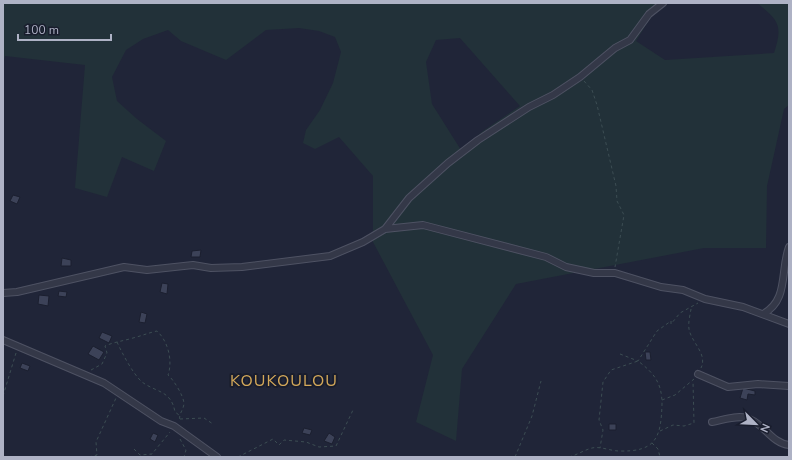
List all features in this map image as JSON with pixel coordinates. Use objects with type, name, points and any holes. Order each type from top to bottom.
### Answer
[{"type":"street","points":[[3,293],[17,292],[124,267],[147,270],[194,265],[211,268],[242,267],[330,256],[363,242],[385,228],[409,198],[448,163],[478,140],[580,77],[615,48],[630,40],[649,14],[663,3]]},
{"type":"street","points":[[385,228],[423,225],[546,258],[566,266],[594,273],[615,274],[660,287],[683,290],[705,299],[743,307],[789,324]]},
{"type":"street","points":[[763,314],[770,310],[778,300],[784,282],[786,255],[789,247]]},
{"type":"street","points":[[3,340],[104,383],[160,421],[174,426],[217,457]]},
{"type":"street","points":[[698,374],[728,387],[758,384],[789,386]]},
{"type":"street","points":[[712,422],[736,417],[746,418],[754,421],[780,444],[789,445]]},
{"type":"path","points":[[580,77],[592,90],[597,105],[615,181],[617,201],[624,215],[615,265],[615,274]]},
{"type":"path","points":[[600,448],[603,430],[598,420],[603,382],[611,370],[638,361],[657,330],[671,321],[671,324],[680,313],[705,299]]},
{"type":"path","points":[[662,400],[675,395],[693,380],[703,364],[701,351],[689,328],[691,308]]},
{"type":"path","points":[[84,375],[102,364],[107,354],[105,346],[157,331],[163,336],[171,360],[168,375],[173,379],[175,386],[182,393],[184,405],[179,415],[179,419],[181,432],[180,440],[186,450],[184,457]]},
{"type":"path","points":[[117,342],[142,381],[164,392],[174,404],[175,412],[179,415]]},
{"type":"path","points":[[3,396],[19,347]]},
{"type":"path","points":[[620,354],[638,361],[650,370],[656,378],[660,388],[662,400],[660,431]]},
{"type":"path","points":[[569,457],[578,455],[592,448],[619,451],[641,450],[648,448],[660,431],[673,425],[684,426],[694,423],[693,380]]},
{"type":"path","points":[[515,457],[532,416],[541,381]]},
{"type":"path","points":[[89,457],[97,455],[96,442],[118,392]]},
{"type":"path","points":[[238,457],[273,439],[279,445],[284,440],[306,442],[319,447],[336,446],[353,410]]},
{"type":"path","points":[[179,419],[204,418],[214,424]]},
{"type":"path","points":[[134,449],[140,455],[152,454],[174,426]]},
{"type":"path","points":[[652,442],[658,449],[660,457]]},
{"type":"shaded area","points":[[3,3],[662,3],[656,9],[636,41],[665,60],[774,53],[778,36],[777,24],[770,14],[757,3],[789,3],[789,105],[784,109],[767,186],[766,248],[704,248],[516,284],[462,369],[456,441],[416,422],[433,355],[373,242],[373,176],[339,137],[315,149],[303,143],[306,130],[320,110],[333,83],[341,52],[335,37],[319,31],[299,28],[266,30],[226,60],[181,41],[168,30],[143,39],[126,50],[112,77],[117,101],[137,119],[166,141],[154,171],[122,157],[107,197],[75,188],[85,65],[5,56],[3,65]],"holes":[[[460,38],[520,106],[483,131],[461,150],[432,104],[426,62],[436,40]]]},
{"type":"building","points":[[13,195],[20,197],[17,204],[10,201]]},
{"type":"building","points":[[201,250],[200,257],[191,257],[192,251]]},
{"type":"building","points":[[62,258],[71,260],[71,266],[61,266]]},
{"type":"building","points":[[162,283],[168,284],[167,294],[160,292]]},
{"type":"building","points":[[59,291],[67,292],[66,297],[58,296]]},
{"type":"building","points":[[39,295],[49,296],[48,306],[38,304]]},
{"type":"building","points":[[141,312],[147,314],[145,323],[139,322]]},
{"type":"building","points":[[102,332],[112,336],[109,343],[99,338]]},
{"type":"building","points":[[93,346],[104,352],[99,360],[88,354]]},
{"type":"building","points":[[645,352],[650,352],[651,360],[646,360]]},
{"type":"building","points":[[22,363],[30,366],[28,371],[20,368]]},
{"type":"building","points":[[743,388],[755,391],[755,395],[748,394],[747,400],[740,398]]},
{"type":"building","points":[[609,424],[616,424],[616,430],[609,430]]},
{"type":"building","points":[[304,428],[312,430],[310,435],[302,433]]},
{"type":"building","points":[[153,433],[158,435],[155,442],[150,439]]},
{"type":"building","points":[[329,433],[335,437],[332,444],[324,441]]},
{"type":"district","name":"KOUKOULOU","points":[[284,381]]}]
